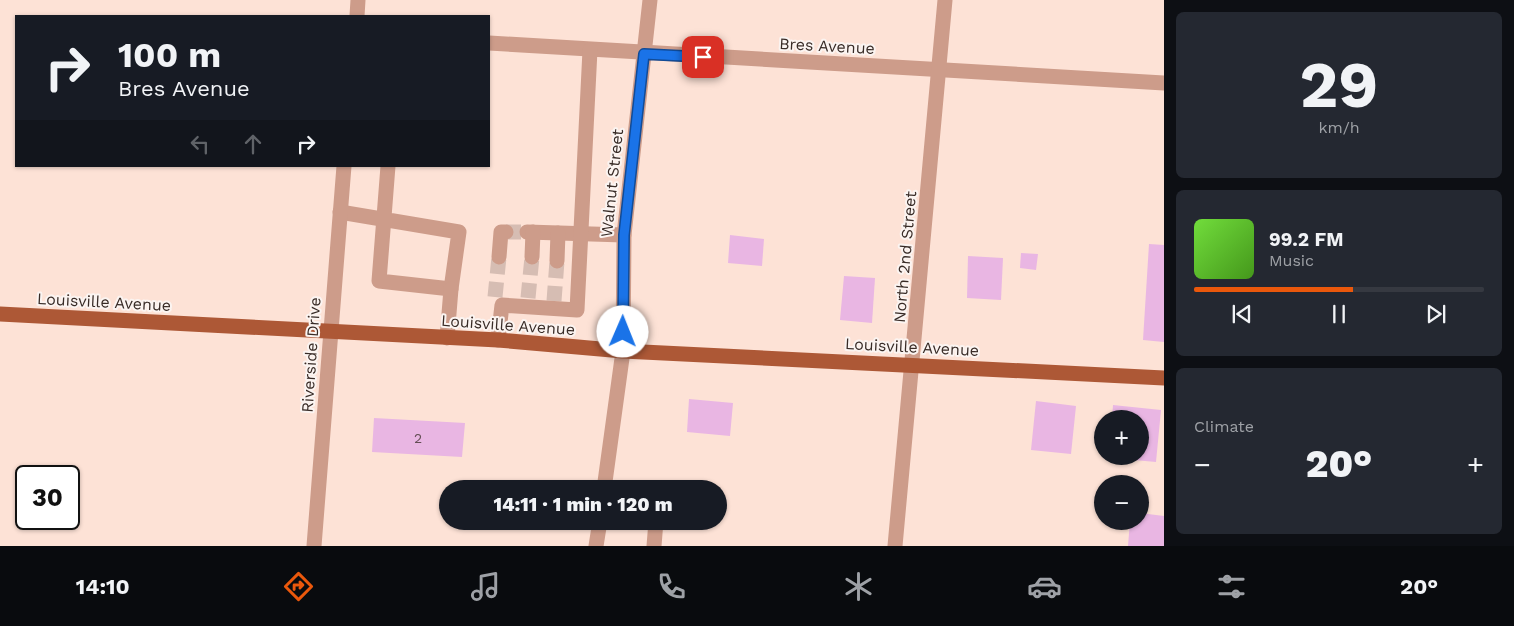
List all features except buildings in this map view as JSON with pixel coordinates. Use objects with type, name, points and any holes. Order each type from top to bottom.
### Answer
[{"type":"main road","name":"Louisville Avenue","points":[[0,314],[498,340],[623,351],[1164,378]]},
{"type":"street","points":[[357,15],[358,0]]},
{"type":"street","name":"Walnut Street","points":[[605,480],[623,351],[624,235],[650,0]]},
{"type":"street","name":"North 2nd Street","points":[[894,546],[913,365],[945,0]]},
{"type":"street","name":"Bres Avenue","points":[[490,43],[644,54],[1164,83]]},
{"type":"street","points":[[498,340],[498,301],[553,304],[577,310],[590,50]]},
{"type":"street","name":"Riverside Drive","points":[[314,546],[344,167]]},
{"type":"street","points":[[388,167],[379,281],[451,289]]},
{"type":"street","points":[[340,212],[460,232],[451,289],[447,338]]},
{"type":"street","points":[[500,257],[501,232],[506,232]]},
{"type":"street","points":[[532,257],[530,232],[624,235]]},
{"type":"street","points":[[556,260],[558,233]]},
{"type":"street","points":[[596,546],[599,530]]},
{"type":"street","points":[[654,546],[655,530]]},
{"type":"tunnel","points":[[506,232],[527,232]]},
{"type":"tunnel","points":[[495,297],[499,257]]},
{"type":"tunnel","points":[[528,298],[532,257]]},
{"type":"tunnel","points":[[554,301],[557,261]]},
{"type":"route","points":[[623,332],[624,235],[644,54],[703,57]]}]
